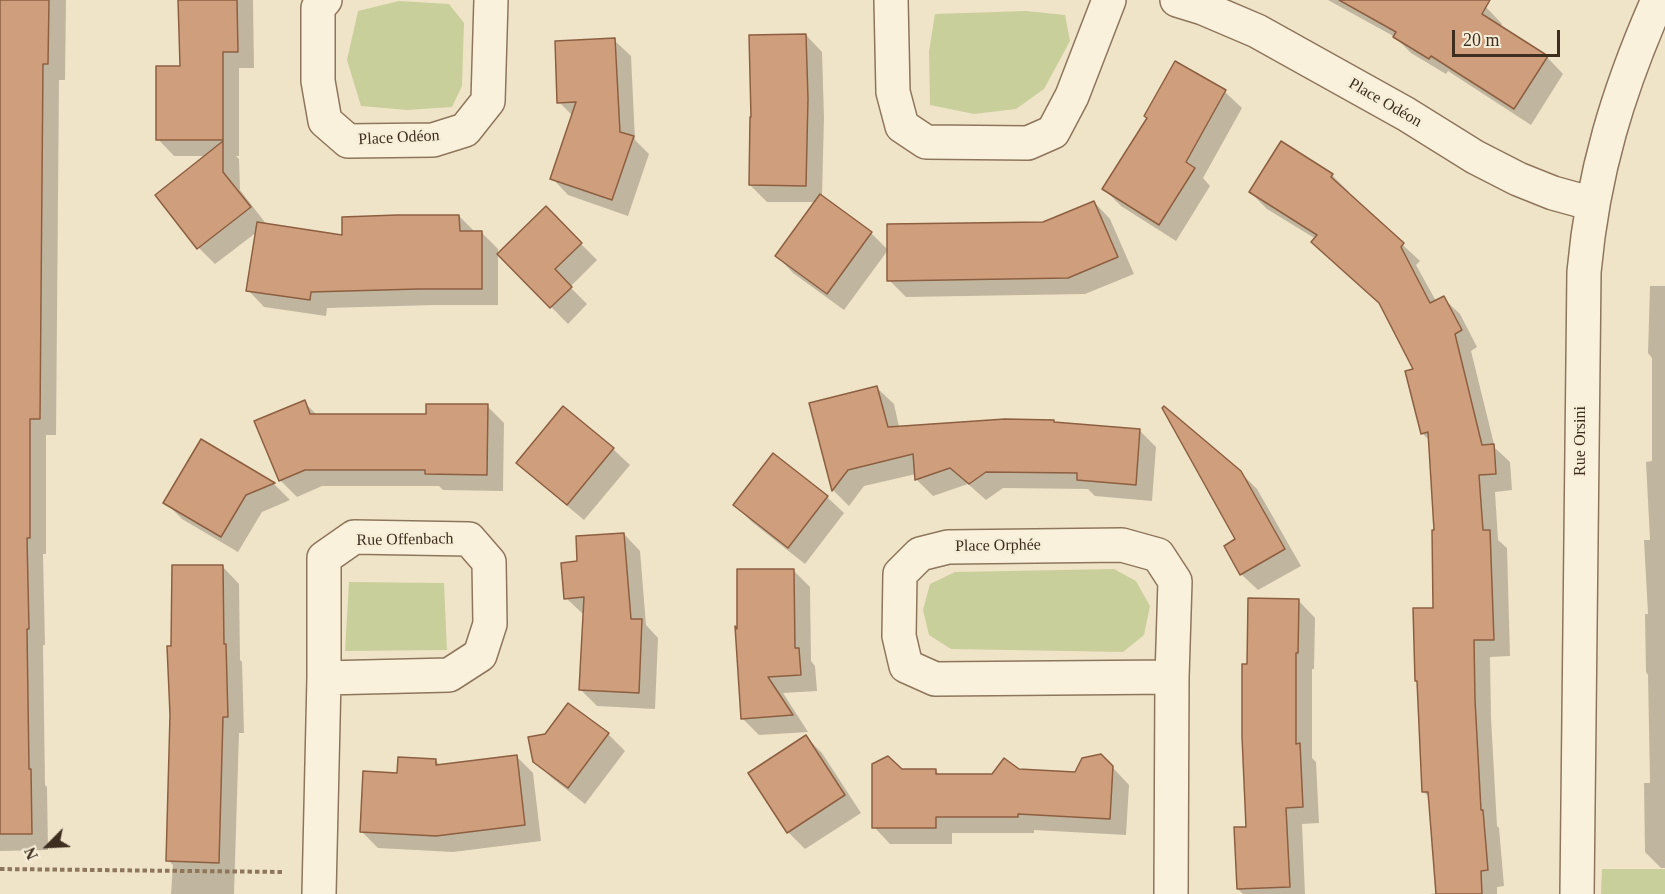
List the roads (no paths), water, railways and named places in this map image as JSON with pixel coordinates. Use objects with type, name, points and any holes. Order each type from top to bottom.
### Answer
[{"type":"street","name":"Place Odéon","points":[[325,0],[318,8],[318,81],[326,121],[348,141],[433,140],[465,130],[488,101],[491,0]]},
{"type":"street","points":[[891,0],[893,92],[902,126],[926,142],[1028,143],[1053,132],[1072,96],[1109,0]]},
{"type":"street","name":"Place Odéon","points":[[1177,0],[1203,8],[1257,31],[1406,114],[1475,157],[1553,193],[1593,204]]},
{"type":"street","name":"Rue Orsini","points":[[1577,894],[1584,272],[1593,204],[1606,138],[1623,86],[1658,0]]},
{"type":"street","name":"Rue Offenbach","points":[[319,894],[324,558],[354,537],[469,539],[489,562],[490,624],[480,656],[449,675],[324,678]]},
{"type":"street","name":"Place Orphée","points":[[1171,894],[1175,581],[1158,555],[1122,545],[948,546],[920,554],[900,574],[899,636],[906,666],[934,679],[1172,677]]}]
